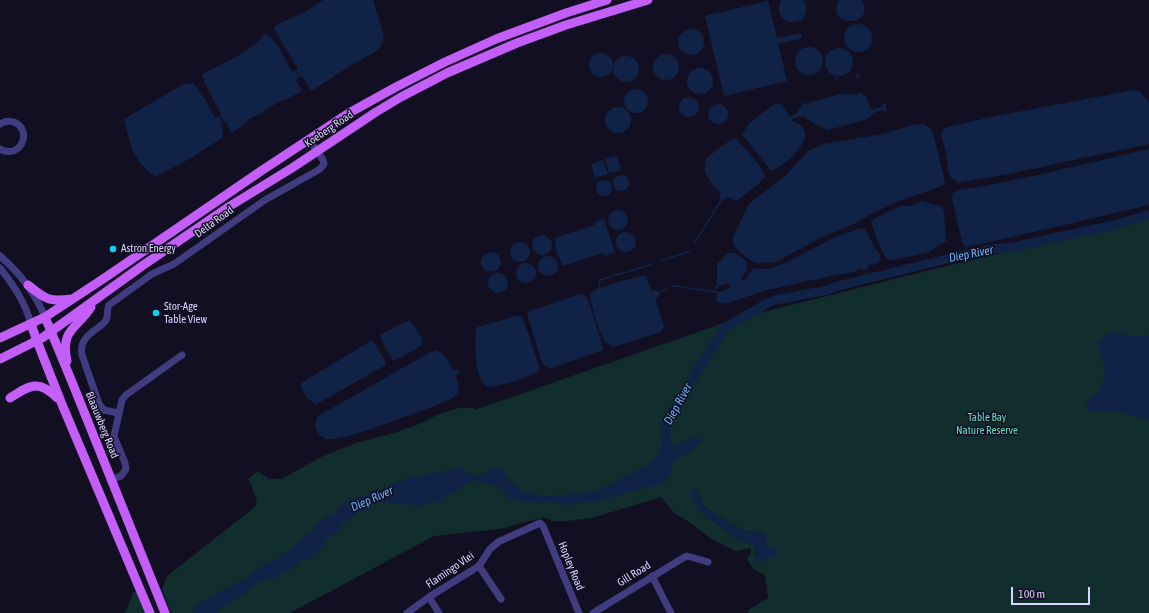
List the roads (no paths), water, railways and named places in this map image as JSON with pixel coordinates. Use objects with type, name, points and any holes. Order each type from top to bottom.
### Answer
[{"type":"main road","name":"Koeberg Road","points":[[0,338],[45,317],[349,113],[445,62],[496,39],[566,13],[607,0]]},
{"type":"main road","name":"Koeberg Road","points":[[0,359],[37,341],[51,332],[94,300],[230,206],[292,168],[401,97],[447,73],[533,36],[648,0]]},
{"type":"main road","points":[[28,286],[48,299],[56,300],[74,298]]},
{"type":"main road","points":[[72,382],[65,352],[66,340],[71,330],[89,310],[94,300]]},
{"type":"main road","name":"Blaauwberg Road","points":[[45,317],[165,613]]},
{"type":"main road","points":[[31,324],[61,402],[150,613]]},
{"type":"main road","points":[[10,398],[26,388],[37,386],[48,390],[61,402]]},
{"type":"street","points":[[0,124],[8,121],[14,122],[20,127],[23,133],[21,146],[16,150],[2,151]]},
{"type":"street","name":"Delta Road","points":[[118,413],[104,410],[99,404],[87,373],[81,351],[82,344],[86,337],[105,322],[109,305],[152,274],[174,264],[265,200],[320,169],[324,162],[309,139]]},
{"type":"street","name":"Blaauwberg Road","points":[[0,256],[19,274],[28,286],[36,298],[45,317]]},
{"type":"street","points":[[0,268],[17,291],[29,315],[31,324]]},
{"type":"street","points":[[111,480],[121,476],[126,470],[125,463],[114,436],[122,400],[182,355]]},
{"type":"street","name":"Flamingo Vlei","points":[[407,613],[429,597],[479,566],[490,549],[498,542],[536,524],[541,524],[543,526]]},
{"type":"street","name":"Hopley Road","points":[[543,526],[579,613]]},
{"type":"street","name":"Gill Road","points":[[593,613],[679,559],[687,556],[708,562]]},
{"type":"street","points":[[479,566],[501,599]]},
{"type":"street","points":[[652,576],[671,613]]},
{"type":"street","points":[[429,597],[439,613]]},
{"type":"water","points":[[323,0],[373,0],[384,37],[381,46],[375,52],[311,90],[302,76],[300,77],[296,70],[298,69],[274,29],[276,25],[305,12]]},
{"type":"water","points":[[782,0],[803,0],[806,4],[806,12],[803,18],[793,22],[787,21],[783,18],[779,7]]},
{"type":"water","points":[[839,0],[862,0],[865,9],[863,16],[857,20],[850,21],[844,20],[838,16],[836,9]]},
{"type":"water","points":[[768,1],[787,81],[724,96],[705,16]]},
{"type":"water","points":[[858,24],[868,28],[872,38],[868,48],[858,52],[848,48],[844,38],[848,28]]},
{"type":"water","points":[[691,29],[700,33],[704,42],[700,51],[691,55],[682,51],[678,42],[682,33]]},
{"type":"water","points":[[265,33],[270,36],[277,45],[292,72],[295,70],[299,77],[296,80],[302,91],[278,102],[249,119],[243,126],[231,133],[226,121],[224,122],[220,115],[221,114],[202,76],[204,73],[232,59],[251,47],[258,42]]},
{"type":"water","points":[[809,47],[819,51],[823,61],[819,71],[809,75],[799,71],[795,61],[799,51]]},
{"type":"water","points":[[839,48],[849,52],[853,62],[849,72],[839,76],[829,72],[825,62],[829,52]]},
{"type":"water","points":[[601,53],[606,54],[612,60],[612,70],[606,76],[601,77],[596,76],[590,70],[589,65],[590,60],[596,54]]},
{"type":"water","points":[[666,54],[675,58],[679,67],[675,76],[666,80],[657,76],[653,67],[657,58]]},
{"type":"water","points":[[626,56],[635,60],[639,69],[635,78],[626,82],[617,78],[613,69],[617,60]]},
{"type":"water","points":[[700,68],[709,72],[713,81],[709,90],[700,94],[691,90],[687,81],[691,72]]},
{"type":"water","points":[[193,83],[205,99],[215,118],[219,116],[223,123],[220,124],[224,131],[222,133],[223,137],[191,158],[155,177],[143,166],[136,156],[131,145],[124,119],[184,84]]},
{"type":"water","points":[[636,89],[645,92],[648,101],[645,110],[636,113],[627,110],[624,101],[627,92]]},
{"type":"water","points":[[1134,90],[1140,92],[1149,102],[1149,144],[1013,173],[958,183],[948,172],[946,153],[941,134],[944,128],[991,117]]},
{"type":"water","points":[[859,92],[865,95],[872,110],[881,107],[885,103],[887,111],[882,110],[873,113],[865,120],[828,130],[815,124],[805,116],[799,116],[792,119],[792,121],[801,126],[805,132],[804,139],[800,147],[787,161],[773,170],[770,170],[742,134],[749,124],[775,104],[782,104],[790,117],[797,113],[802,104],[838,95],[857,95]]},
{"type":"water","points":[[685,97],[693,97],[699,103],[699,111],[693,117],[685,117],[679,111],[679,103]]},
{"type":"water","points":[[714,104],[722,104],[728,110],[728,118],[722,124],[714,124],[708,118],[708,110]]},
{"type":"water","points":[[618,107],[627,111],[631,120],[627,129],[618,133],[609,129],[605,120],[609,111]]},
{"type":"water","points":[[924,124],[932,130],[945,182],[943,185],[875,212],[856,223],[822,237],[776,262],[757,263],[747,258],[734,246],[733,237],[749,204],[786,175],[808,151],[823,144],[883,134],[912,125]]},
{"type":"water","points":[[735,139],[758,163],[765,177],[737,201],[728,197],[722,200],[720,199],[721,192],[714,186],[706,173],[706,159],[729,141]]},
{"type":"water","points":[[1149,149],[1149,205],[966,247],[962,242],[952,198],[953,193],[958,190],[1043,174]]},
{"type":"water","points":[[617,156],[621,170],[609,173],[605,159]]},
{"type":"water","points":[[603,160],[608,174],[595,178],[591,164]]},
{"type":"water","points":[[621,175],[628,180],[629,183],[624,190],[621,191],[614,186],[613,183],[618,176]]},
{"type":"water","points":[[604,180],[611,185],[612,188],[607,195],[604,196],[597,191],[596,188],[601,181]]},
{"type":"water","points":[[923,201],[942,206],[946,241],[927,253],[892,260],[886,259],[871,222],[900,206],[910,206]]},
{"type":"water","points":[[618,210],[625,213],[628,220],[625,227],[618,230],[611,227],[608,220],[611,213]]},
{"type":"water","points":[[604,219],[615,253],[605,256],[603,253],[563,266],[557,253],[554,238],[595,225],[594,222]]},
{"type":"water","points":[[861,228],[865,229],[880,256],[880,260],[875,264],[869,265],[868,269],[862,270],[859,268],[853,272],[763,291],[728,303],[721,304],[716,301],[716,291],[719,292],[730,288],[728,284],[726,284],[714,290],[717,284],[717,264],[728,253],[739,255],[747,263],[746,272],[741,277],[742,280],[745,280],[755,268],[764,269],[775,267],[790,261],[835,237]]},
{"type":"water","points":[[626,232],[633,235],[636,242],[633,249],[626,252],[619,249],[616,242],[619,235]]},
{"type":"water","points":[[542,235],[549,238],[552,245],[549,252],[542,255],[535,252],[532,245],[535,238]]},
{"type":"water","points":[[520,242],[527,245],[530,252],[527,259],[520,262],[513,259],[510,252],[513,245]]},
{"type":"water","points":[[491,252],[498,255],[501,262],[498,269],[491,272],[484,269],[481,262],[484,255]]},
{"type":"water","points":[[548,256],[555,259],[558,266],[555,273],[548,276],[541,273],[538,266],[541,259]]},
{"type":"water","points":[[526,263],[533,266],[536,273],[533,280],[526,283],[519,280],[516,273],[519,266]]},
{"type":"water","points":[[498,273],[505,276],[508,283],[505,290],[498,293],[491,290],[488,283],[491,276]]},
{"type":"water","points":[[644,275],[646,276],[652,291],[655,290],[660,292],[658,297],[655,299],[664,326],[663,329],[661,332],[613,347],[608,345],[601,334],[596,319],[590,299],[591,293],[607,285]]},
{"type":"water","points":[[583,294],[588,299],[603,350],[551,368],[548,367],[541,361],[527,313]]},
{"type":"water","points":[[516,316],[521,316],[525,324],[540,369],[523,378],[487,387],[483,383],[480,376],[476,360],[476,329],[478,327]]},
{"type":"water","points":[[409,321],[422,339],[422,344],[413,351],[393,360],[384,346],[380,335]]},
{"type":"water","points":[[1112,332],[1135,336],[1149,335],[1149,420],[1120,412],[1090,412],[1085,405],[1098,392],[1106,376],[1098,341]]},
{"type":"water","points":[[371,341],[375,343],[386,363],[384,366],[316,405],[307,398],[301,387],[302,383]]},
{"type":"water","points":[[436,350],[444,356],[453,370],[459,370],[460,372],[456,376],[459,390],[454,397],[435,406],[342,438],[326,439],[318,432],[316,429],[316,420],[318,416]]},
{"type":"water","points":[[692,438],[703,439],[691,451],[673,461],[671,474],[664,483],[595,501],[566,505],[553,502],[539,503],[510,499],[501,487],[474,480],[437,503],[429,502],[420,506],[379,502],[370,505],[364,511],[359,511],[342,523],[342,528],[326,539],[326,542],[313,554],[312,559],[301,560],[295,566],[274,578],[259,581],[258,584],[215,613],[192,613],[194,607],[248,577],[264,565],[291,549],[307,534],[315,530],[315,525],[330,514],[336,514],[338,508],[352,499],[368,495],[375,489],[384,490],[394,483],[414,477],[463,467],[465,472],[478,476],[491,470],[503,467],[504,474],[517,487],[527,494],[551,496],[586,493],[611,484],[648,465],[667,444],[673,447]]},
{"type":"water","points":[[693,489],[697,492],[703,505],[716,515],[745,531],[766,533],[767,540],[764,545],[777,550],[776,557],[766,558],[759,562],[755,557],[756,547],[730,535],[715,522],[703,515],[694,501],[690,491]]},
{"type":"waterway","points":[[772,42],[799,36]]},
{"type":"waterway","points":[[857,78],[857,75],[860,74]]},
{"type":"waterway","points":[[836,75],[837,80]]},
{"type":"waterway","points":[[694,244],[722,199]]},
{"type":"waterway","name":"Diep River","points":[[663,455],[667,444],[665,429],[669,417],[726,327],[766,304],[775,300],[828,290],[834,287],[955,257],[992,249],[1014,247],[1109,226],[1149,215]]},
{"type":"waterway","points":[[660,261],[691,250]]},
{"type":"waterway","points":[[599,288],[600,280],[653,264]]},
{"type":"waterway","name":"Diep River","points":[[866,273],[868,278]]},
{"type":"waterway","points":[[671,287],[675,286],[716,292]]},
{"type":"waterway","points":[[660,292],[667,289]]},
{"type":"place","name":"Astron Energy","points":[[113,249]]},
{"type":"place","name":"Stor-Age Table View","points":[[156,313]]},
{"type":"park label","name":"Table Bay Nature Reserve","points":[[987,424]]}]
